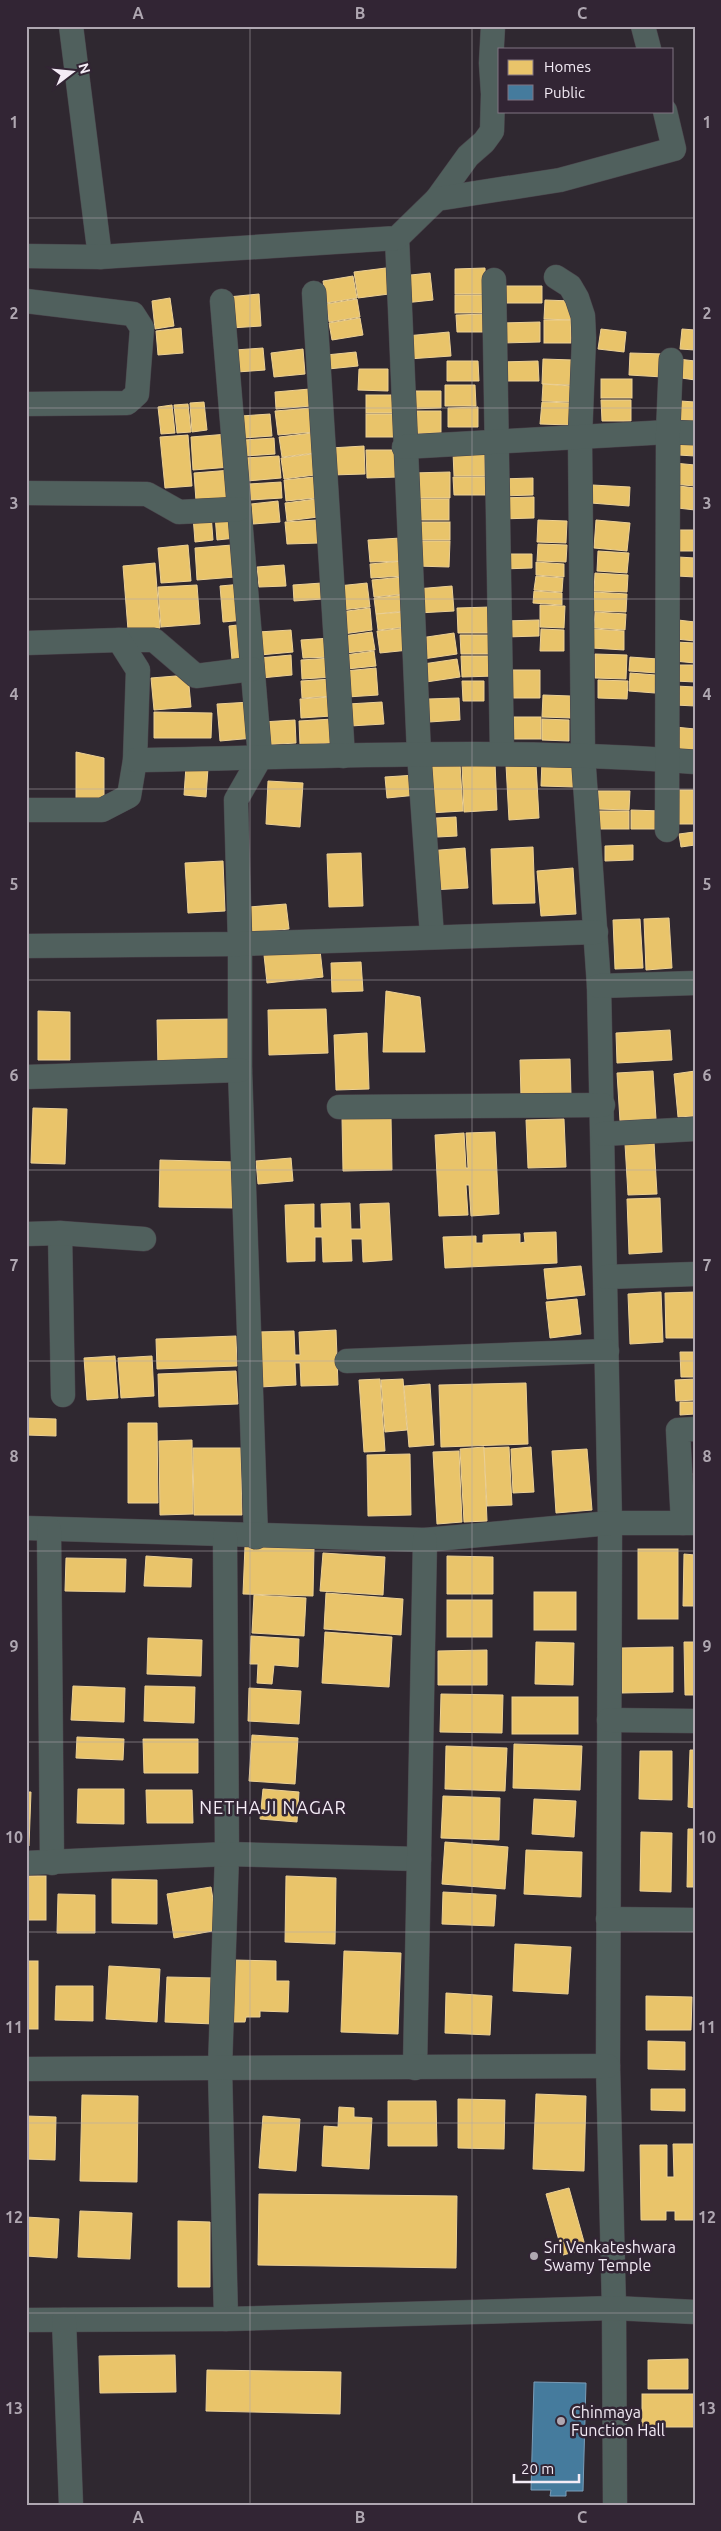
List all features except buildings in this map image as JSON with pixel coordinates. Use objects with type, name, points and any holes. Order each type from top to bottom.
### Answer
[{"type":"street","points":[[71,26],[100,257]]},
{"type":"street","points":[[26,256],[100,257],[397,238],[437,199],[468,156],[484,142],[492,131],[493,94],[491,63],[493,26]]},
{"type":"street","points":[[644,26],[649,48]]},
{"type":"street","points":[[437,199],[560,180],[674,149],[665,112]]},
{"type":"street","points":[[397,238],[404,447],[419,754],[432,936]]},
{"type":"street","points":[[556,276],[570,286],[578,298],[583,316],[580,438],[583,754],[599,986],[603,1105],[610,1523],[608,2066],[614,2308],[615,2505]]},
{"type":"street","points":[[494,280],[502,754]]},
{"type":"street","points":[[314,293],[343,756]]},
{"type":"street","points":[[222,300],[260,758],[236,800],[240,944],[240,1070],[256,1537]]},
{"type":"street","points":[[26,301],[133,314],[142,328],[137,394],[127,403],[26,404]]},
{"type":"street","points":[[667,830],[668,432],[671,360]]},
{"type":"street","points":[[404,447],[668,432],[695,433]]},
{"type":"street","points":[[26,493],[147,494],[179,512],[239,508]]},
{"type":"street","points":[[26,810],[104,809],[129,796],[135,760],[138,670],[119,640]]},
{"type":"street","points":[[26,643],[154,640],[196,676],[252,669]]},
{"type":"street","points":[[135,760],[419,754],[583,754],[695,762]]},
{"type":"street","points":[[26,946],[240,944],[432,936],[596,932]]},
{"type":"street","points":[[599,986],[695,983]]},
{"type":"street","points":[[26,1076],[240,1070]]},
{"type":"street","points":[[339,1107],[603,1105]]},
{"type":"street","points":[[603,1134],[695,1129]]},
{"type":"street","points":[[60,1233],[63,1395]]},
{"type":"street","points":[[26,1234],[60,1233],[144,1239]]},
{"type":"street","points":[[606,1277],[695,1274]]},
{"type":"street","points":[[347,1361],[607,1351]]},
{"type":"street","points":[[52,1862],[38,1528],[256,1537],[425,1540],[610,1523],[689,1523],[678,1430],[695,1429]]},
{"type":"street","points":[[225,1536],[227,1854],[220,2069],[226,2319]]},
{"type":"street","points":[[415,2068],[425,1540]]},
{"type":"street","points":[[609,1720],[695,1721]]},
{"type":"street","points":[[26,1863],[227,1854],[419,1859]]},
{"type":"street","points":[[608,1919],[695,1920]]},
{"type":"street","points":[[26,2069],[608,2066]]},
{"type":"street","points":[[26,2320],[226,2319],[614,2308],[695,2312]]},
{"type":"street","points":[[64,2320],[72,2505]]},
{"type":"place","name":"Sri Venkateshwara Swamy Temple","points":[[534,2256]]},
{"type":"place","name":"Chinmaya Function Hall","points":[[561,2421]]},
{"type":"district","name":"NETHAJI NAGAR","points":[[273,1808]]}]
